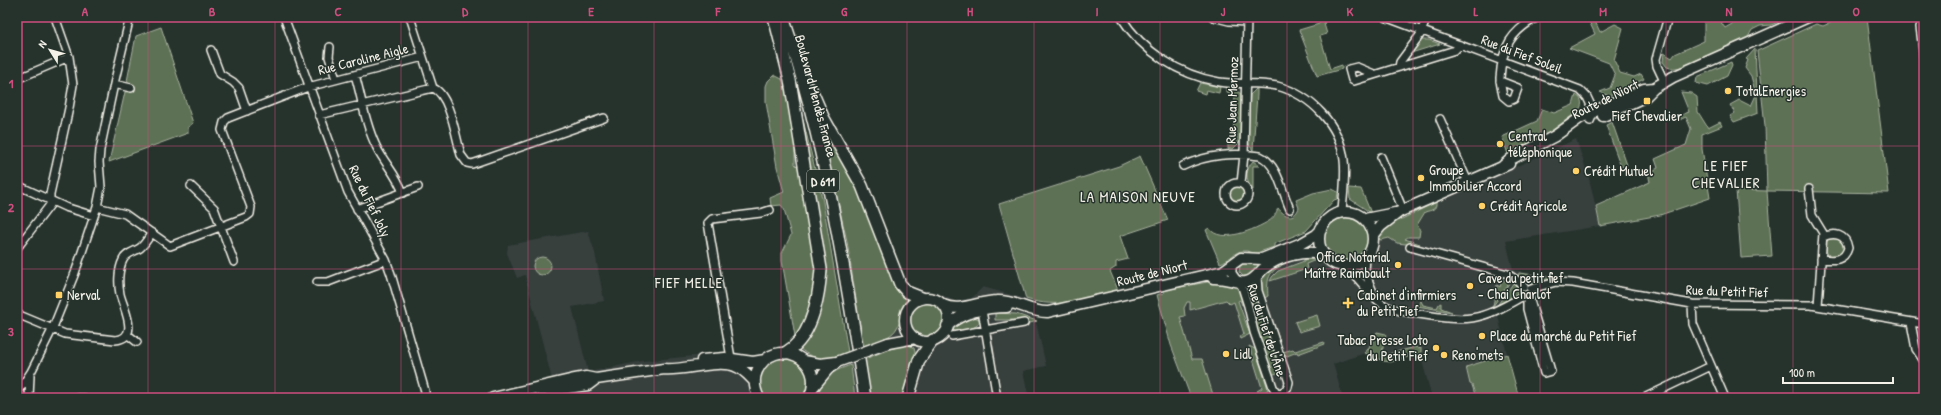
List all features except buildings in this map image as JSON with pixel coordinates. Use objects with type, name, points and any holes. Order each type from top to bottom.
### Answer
[{"type":"main road","points":[[774,17],[790,80],[821,269],[817,297],[811,318],[794,347],[785,353]]},
{"type":"main road","name":"Boulevard Mendès France","points":[[779,17],[798,79],[818,160],[855,347]]},
{"type":"main road","name":"Boulevard Mendès France","points":[[783,17],[823,159],[849,289],[855,347]]},
{"type":"main road","name":"Route de Niort","points":[[1365,219],[1401,211],[1468,182],[1503,166],[1511,159],[1555,136],[1580,118],[1596,116],[1644,89],[1654,88],[1673,77],[1808,17]]},
{"type":"main road","points":[[787,29],[792,30],[806,78],[817,104],[862,186],[900,284],[907,292],[922,298],[933,299],[943,305],[954,308],[981,306]]},
{"type":"main road","name":"Route de Niort","points":[[1373,236],[1381,226],[1401,211]]},
{"type":"main road","points":[[1342,212],[1354,212],[1365,219],[1371,228],[1373,236],[1373,245],[1366,257],[1355,265],[1345,266],[1332,262],[1325,255],[1320,243],[1321,230],[1329,218],[1342,212]]},
{"type":"main road","name":"Route de Niort","points":[[981,306],[1005,301],[1039,311],[1048,312],[1220,272],[1232,266],[1241,258],[1262,259],[1280,253],[1312,239],[1321,230]]},
{"type":"main road","name":"Route de Niort","points":[[981,306],[1010,307],[1034,315],[1046,316],[1186,283],[1220,278],[1246,282],[1257,276],[1270,264],[1292,256],[1310,252],[1325,255]]},
{"type":"main road","points":[[888,343],[898,333],[905,322],[909,307],[922,298]]},
{"type":"main road","points":[[908,398],[919,360],[934,340],[944,334],[948,317],[943,305]]},
{"type":"main road","points":[[947,326],[961,316],[981,306]]},
{"type":"main road","points":[[905,322],[908,332],[915,338],[924,341],[934,340]]},
{"type":"main road","points":[[804,361],[820,364],[837,362],[888,343],[915,338]]},
{"type":"main road","name":"D 611","points":[[855,347],[860,398]]},
{"type":"main road","name":"D 611","points":[[855,347],[865,398]]},
{"type":"main road","points":[[664,369],[680,362],[731,358],[753,362],[765,360],[774,355],[785,353],[795,355],[804,361],[812,371],[814,386]]},
{"type":"main road","points":[[755,382],[758,370],[765,360]]},
{"type":"main road","points":[[810,398],[814,386],[828,369],[837,362]]},
{"type":"main road","points":[[493,398],[529,390],[554,390],[588,385],[596,379],[664,369],[674,370],[695,366],[731,365],[742,369],[755,382],[760,398]]},
{"type":"street","points":[[17,248],[20,239],[50,205],[72,94],[69,57],[55,17]]},
{"type":"street","points":[[17,390],[22,386],[52,330],[75,273],[97,207],[101,187],[99,157],[130,17]]},
{"type":"street","name":"Rue du Fief Joly","points":[[284,17],[308,87],[348,192],[386,260],[406,321],[425,391],[425,398]]},
{"type":"street","points":[[410,17],[433,88]]},
{"type":"street","points":[[1121,17],[1134,35],[1148,49],[1169,64],[1192,74],[1218,82],[1271,85],[1287,89],[1307,100],[1323,115],[1335,133],[1343,152],[1345,176],[1342,212]]},
{"type":"street","points":[[1213,17],[1230,21],[1246,19]]},
{"type":"street","name":"Rue du Fief Soleil","points":[[1385,17],[1580,90],[1585,94],[1596,116]]},
{"type":"street","points":[[1399,66],[1400,62],[1422,31],[1427,17]]},
{"type":"street","points":[[1500,81],[1502,60],[1506,46],[1522,26],[1538,17]]},
{"type":"street","points":[[1665,83],[1657,66],[1656,59],[1668,17]]},
{"type":"street","points":[[1924,18],[1920,27],[1924,59]]},
{"type":"street","name":"Rue Jean Mermoz","points":[[1241,183],[1244,155],[1247,39],[1246,19]]},
{"type":"street","points":[[1374,74],[1455,50],[1460,44]]},
{"type":"street","points":[[330,47],[329,57],[336,79]]},
{"type":"street","points":[[211,50],[220,74],[233,82],[239,88],[247,111]]},
{"type":"street","points":[[17,79],[69,57]]},
{"type":"street","name":"Rue Caroline Aigle","points":[[221,228],[246,217],[251,212],[222,134],[222,126],[228,118],[308,87],[423,57]]},
{"type":"street","points":[[354,74],[377,148],[397,178],[403,193]]},
{"type":"street","points":[[114,84],[131,88]]},
{"type":"street","points":[[319,115],[433,88],[437,89],[444,97],[461,155],[466,163],[472,164],[604,118]]},
{"type":"street","points":[[1440,119],[1468,182]]},
{"type":"street","points":[[1183,166],[1211,156],[1260,156],[1270,162],[1290,209]]},
{"type":"street","points":[[1381,157],[1401,211]]},
{"type":"street","points":[[17,185],[65,207],[94,216]]},
{"type":"street","points":[[191,186],[212,205],[234,262]]},
{"type":"street","points":[[357,209],[418,187]]},
{"type":"street","points":[[1809,189],[1812,216],[1822,229],[1823,237],[1818,306]]},
{"type":"street","points":[[97,207],[124,214],[165,244],[173,246],[221,228]]},
{"type":"street","points":[[731,358],[708,223],[712,220],[761,213],[770,210]]},
{"type":"street","points":[[17,314],[52,330],[75,336],[115,340],[122,338],[126,334],[130,325],[120,295],[121,264],[124,258],[140,248],[152,234]]},
{"type":"street","points":[[1821,259],[1840,259],[1844,257],[1848,248],[1846,240],[1840,235],[1830,234],[1823,237]]},
{"type":"street","points":[[1410,248],[1508,274],[1518,281],[1527,293],[1551,371],[1544,373],[1527,309],[1527,293]]},
{"type":"street","points":[[1366,257],[1366,277],[1376,299]]},
{"type":"street","points":[[317,282],[328,282],[386,260]]},
{"type":"street","name":"Rue du Fief de l'Âne","points":[[1232,266],[1232,273],[1242,288],[1254,332],[1273,388],[1276,392],[1282,393],[1288,387],[1289,382],[1258,291],[1257,276]]},
{"type":"street","name":"Rue du Petit Fief","points":[[1345,266],[1376,299],[1385,306],[1404,312],[1447,318],[1467,319],[1493,313],[1527,293],[1556,282],[1573,283],[1692,304],[1818,306],[1924,324]]},
{"type":"street","points":[[1692,304],[1693,324],[1725,398]]},
{"type":"street","points":[[981,306],[997,398]]},
{"type":"street","points":[[1911,322],[1916,349],[1924,361]]},
{"type":"street","points":[[952,336],[1024,323]]},
{"type":"street","points":[[126,334],[137,342]]},
{"type":"street","points":[[1644,398],[1711,366]]},
{"type":"street","points":[[29,398],[28,389],[30,372]]},
{"type":"street","points":[[78,398],[84,398]]},
{"type":"shaded area","points":[[1576,139],[1589,178],[1600,226],[1506,241],[1513,270],[1521,271],[1496,308],[1507,354],[1466,367],[1476,398],[1432,398],[1420,353],[1386,362],[1365,353],[1333,364],[1343,398],[1191,398],[1171,345],[1157,295],[1164,293],[1164,290],[1200,283],[1238,286],[1271,266],[1309,255],[1320,259],[1334,268],[1346,271],[1353,269],[1370,260],[1377,247],[1379,235],[1388,226]]},
{"type":"shaded area","points":[[588,231],[595,253],[604,301],[572,307],[588,372],[643,361],[736,352],[753,357],[778,347],[799,348],[808,355],[835,357],[889,336],[898,325],[902,308],[916,289],[937,293],[955,301],[972,298],[983,287],[1026,299],[1037,326],[1046,366],[1023,371],[1029,398],[508,398],[554,387],[525,275],[517,278],[507,253],[508,245]]},
{"type":"green space","points":[[1322,17],[1327,17],[1324,24],[1327,34],[1320,36],[1330,69],[1342,65],[1342,69],[1317,76],[1299,30],[1319,24]]},
{"type":"green space","points":[[1587,17],[1593,17],[1600,32],[1615,24],[1623,28],[1614,60],[1620,73],[1634,77],[1641,74],[1644,79],[1609,96],[1600,92],[1610,88],[1615,75],[1609,63],[1569,48],[1595,34]]},
{"type":"green space","points":[[1710,17],[1717,17],[1725,28],[1744,17],[1791,17],[1771,25],[1760,26],[1752,30],[1747,39],[1694,63],[1683,67],[1667,67],[1663,62],[1664,53],[1672,58],[1675,54],[1704,41],[1704,21]]},
{"type":"green space","points":[[1844,17],[1867,17],[1889,193],[1767,191],[1765,126],[1757,51],[1816,24],[1823,26]]},
{"type":"green space","points":[[161,27],[193,123],[188,127],[188,133],[109,162],[125,92],[131,91],[133,84],[127,81],[136,36]]},
{"type":"green space","points":[[1420,40],[1429,40],[1440,44],[1411,53]]},
{"type":"green space","points":[[1755,49],[1758,113],[1734,122],[1730,116],[1735,113],[1730,105],[1739,100],[1751,106],[1756,95],[1751,76],[1745,68],[1748,60],[1746,59]]},
{"type":"green space","points":[[1731,62],[1732,65],[1727,76],[1708,86],[1696,83],[1697,77]]},
{"type":"green space","points":[[774,75],[782,79],[785,86],[795,136],[795,164],[798,167],[811,234],[816,274],[808,309],[798,333],[795,336],[782,261],[782,253],[791,235],[784,209],[781,205],[771,206],[770,198],[784,192],[777,167],[766,102],[766,86],[768,81]]},
{"type":"green space","points":[[1200,83],[1220,87],[1219,93],[1206,90],[1205,94],[1196,91]]},
{"type":"green space","points":[[1227,88],[1234,89],[1241,94],[1240,142],[1233,149],[1228,149],[1228,144],[1233,144],[1235,94],[1227,92]]},
{"type":"green space","points":[[1256,89],[1257,95],[1253,150],[1249,145],[1248,139],[1250,95]]},
{"type":"green space","points":[[1681,92],[1691,93],[1697,97],[1698,112],[1708,128],[1720,122],[1722,126],[1702,134],[1702,149],[1710,198],[1660,215],[1600,226],[1596,206],[1650,182],[1648,173],[1658,168],[1655,159],[1686,145],[1691,129],[1686,117],[1677,121],[1676,117],[1689,112]]},
{"type":"green space","points":[[1576,95],[1580,98],[1581,102],[1577,112],[1547,134],[1508,154],[1502,137],[1537,121],[1542,109],[1554,113],[1573,105]]},
{"type":"green space","points":[[799,103],[823,202],[848,352],[822,359],[811,356],[799,348],[820,299]]},
{"type":"green space","points":[[816,109],[858,187],[895,287],[899,293],[908,299],[903,309],[898,326],[892,334],[863,346],[847,241]]},
{"type":"green space","points":[[1612,122],[1627,165],[1621,167],[1606,125]]},
{"type":"green space","points":[[1140,156],[1168,220],[1120,236],[1128,259],[1116,262],[1116,267],[1110,271],[1118,290],[1072,302],[1049,303],[1026,299],[999,204],[1119,166]]},
{"type":"green space","points":[[1253,161],[1260,166],[1253,166],[1253,190],[1248,183],[1247,172]]},
{"type":"green space","points":[[1236,185],[1242,188],[1245,194],[1242,200],[1236,203],[1230,200],[1227,194],[1230,188]]},
{"type":"green space","points":[[1349,188],[1361,189],[1371,213],[1350,199]]},
{"type":"green space","points":[[1332,189],[1338,192],[1337,199],[1334,200],[1306,231],[1274,244],[1274,247],[1259,252],[1259,254],[1240,251],[1220,263],[1206,230],[1209,228],[1214,233],[1221,235],[1238,234],[1256,228],[1271,220],[1278,208],[1286,215],[1292,216],[1299,208],[1296,200],[1313,193]]},
{"type":"green space","points":[[1736,190],[1767,191],[1772,256],[1741,258]]},
{"type":"green space","points":[[1436,202],[1436,207],[1425,212],[1417,225],[1420,230],[1419,237],[1408,237],[1405,239],[1420,244],[1414,245],[1397,243],[1389,238],[1379,239],[1379,233],[1388,226]]},
{"type":"green space","points":[[1346,218],[1358,222],[1364,228],[1368,240],[1364,252],[1358,258],[1346,262],[1334,258],[1328,252],[1324,240],[1328,228],[1334,222]]},
{"type":"green space","points":[[1835,237],[1842,240],[1845,247],[1842,254],[1835,257],[1828,254],[1825,247],[1828,240]]},
{"type":"green space","points":[[538,257],[546,257],[551,262],[549,273],[546,275],[538,275],[533,270],[533,262]]},
{"type":"green space","points":[[1269,259],[1246,276],[1243,276],[1239,272],[1240,266],[1243,264]]},
{"type":"green space","points":[[1304,259],[1316,260],[1306,264],[1307,269],[1270,281],[1278,271],[1304,261]]},
{"type":"green space","points":[[1280,262],[1281,266],[1270,275],[1268,282],[1268,296],[1263,299],[1260,279]]},
{"type":"green space","points":[[1519,273],[1559,279],[1532,283],[1517,277]]},
{"type":"green space","points":[[1500,279],[1510,282],[1493,306],[1497,285],[1500,287]]},
{"type":"green space","points":[[1213,281],[1238,287],[1245,304],[1242,305],[1240,300],[1238,301],[1250,334],[1240,339],[1239,336],[1244,334],[1234,302],[1230,304],[1226,300],[1190,310],[1190,302],[1187,302],[1184,308],[1185,316],[1180,317],[1192,359],[1202,359],[1214,398],[1191,398],[1171,345],[1157,295],[1164,293],[1164,290]]},
{"type":"green space","points":[[1514,282],[1518,289],[1516,295],[1496,307]]},
{"type":"green space","points":[[1253,284],[1259,301],[1251,304],[1245,286]]},
{"type":"green space","points":[[1421,301],[1423,305],[1437,308],[1441,303],[1441,308],[1452,312],[1417,306]]},
{"type":"green space","points":[[924,303],[930,303],[934,304],[941,310],[944,320],[943,327],[937,334],[930,337],[924,337],[920,336],[913,330],[910,323],[910,317],[911,313],[917,306]]},
{"type":"green space","points":[[1260,303],[1284,371],[1271,375],[1257,332],[1252,306]]},
{"type":"green space","points":[[995,313],[1016,314],[1037,321],[1030,323],[1020,320],[995,320]]},
{"type":"green space","points":[[1317,315],[1320,326],[1299,332],[1295,322]]},
{"type":"green space","points":[[973,317],[980,319],[977,325],[969,329],[951,332],[957,325]]},
{"type":"green space","points":[[1377,332],[1386,334],[1382,352],[1384,355],[1416,347],[1418,349],[1421,348],[1421,353],[1391,362],[1383,361],[1365,353]]},
{"type":"green space","points":[[1324,342],[1325,344],[1298,354],[1297,352],[1287,356],[1283,352],[1293,349],[1295,351]]},
{"type":"green space","points":[[907,344],[914,348],[915,352],[905,398],[870,398],[865,359]]},
{"type":"green space","points":[[1249,346],[1255,349],[1268,389],[1267,391],[1260,393],[1257,391],[1262,388]]},
{"type":"green space","points":[[1507,354],[1519,398],[1476,398],[1472,385],[1470,384],[1466,367]]},
{"type":"green space","points":[[788,357],[800,362],[807,372],[808,386],[803,398],[765,398],[762,393],[760,382],[762,371],[765,366],[775,359]]},
{"type":"green space","points":[[851,365],[855,398],[818,398],[819,391],[824,380],[828,376]]},
{"type":"place","name":"TotalEnergies","points":[[1728,91]]},
{"type":"place","name":"Fief Chevalier","points":[[1647,101]]},
{"type":"place","name":"Central téléphonique","points":[[1500,144]]},
{"type":"place","name":"Crédit Mutuel","points":[[1576,171]]},
{"type":"place","name":"Groupe Immobilier Accord","points":[[1421,178]]},
{"type":"place","name":"Crédit Agricole","points":[[1482,206]]},
{"type":"place","name":"Office Notarial Maître Raimbault","points":[[1398,265]]},
{"type":"place","name":"Cave du petit fief - Chai Charlot","points":[[1470,286]]},
{"type":"place","name":"Nerval","points":[[59,295]]},
{"type":"place","name":"Cabinet d'infirmiers du Petit Fief","points":[[1348,303]]},
{"type":"place","name":"Place du marché du Petit Fief","points":[[1482,336]]},
{"type":"place","name":"Tabac Presse Loto du Petit Fief","points":[[1436,348]]},
{"type":"place","name":"Lidl","points":[[1226,354]]},
{"type":"place","name":"Reno'mets","points":[[1444,355]]},
{"type":"district","name":"LE FIEF CHEVALIER","points":[[1726,174]]},
{"type":"district","name":"LA MAISON NEUVE","points":[[1138,197]]},
{"type":"district","name":"FIEF MELLE","points":[[689,283]]}]
